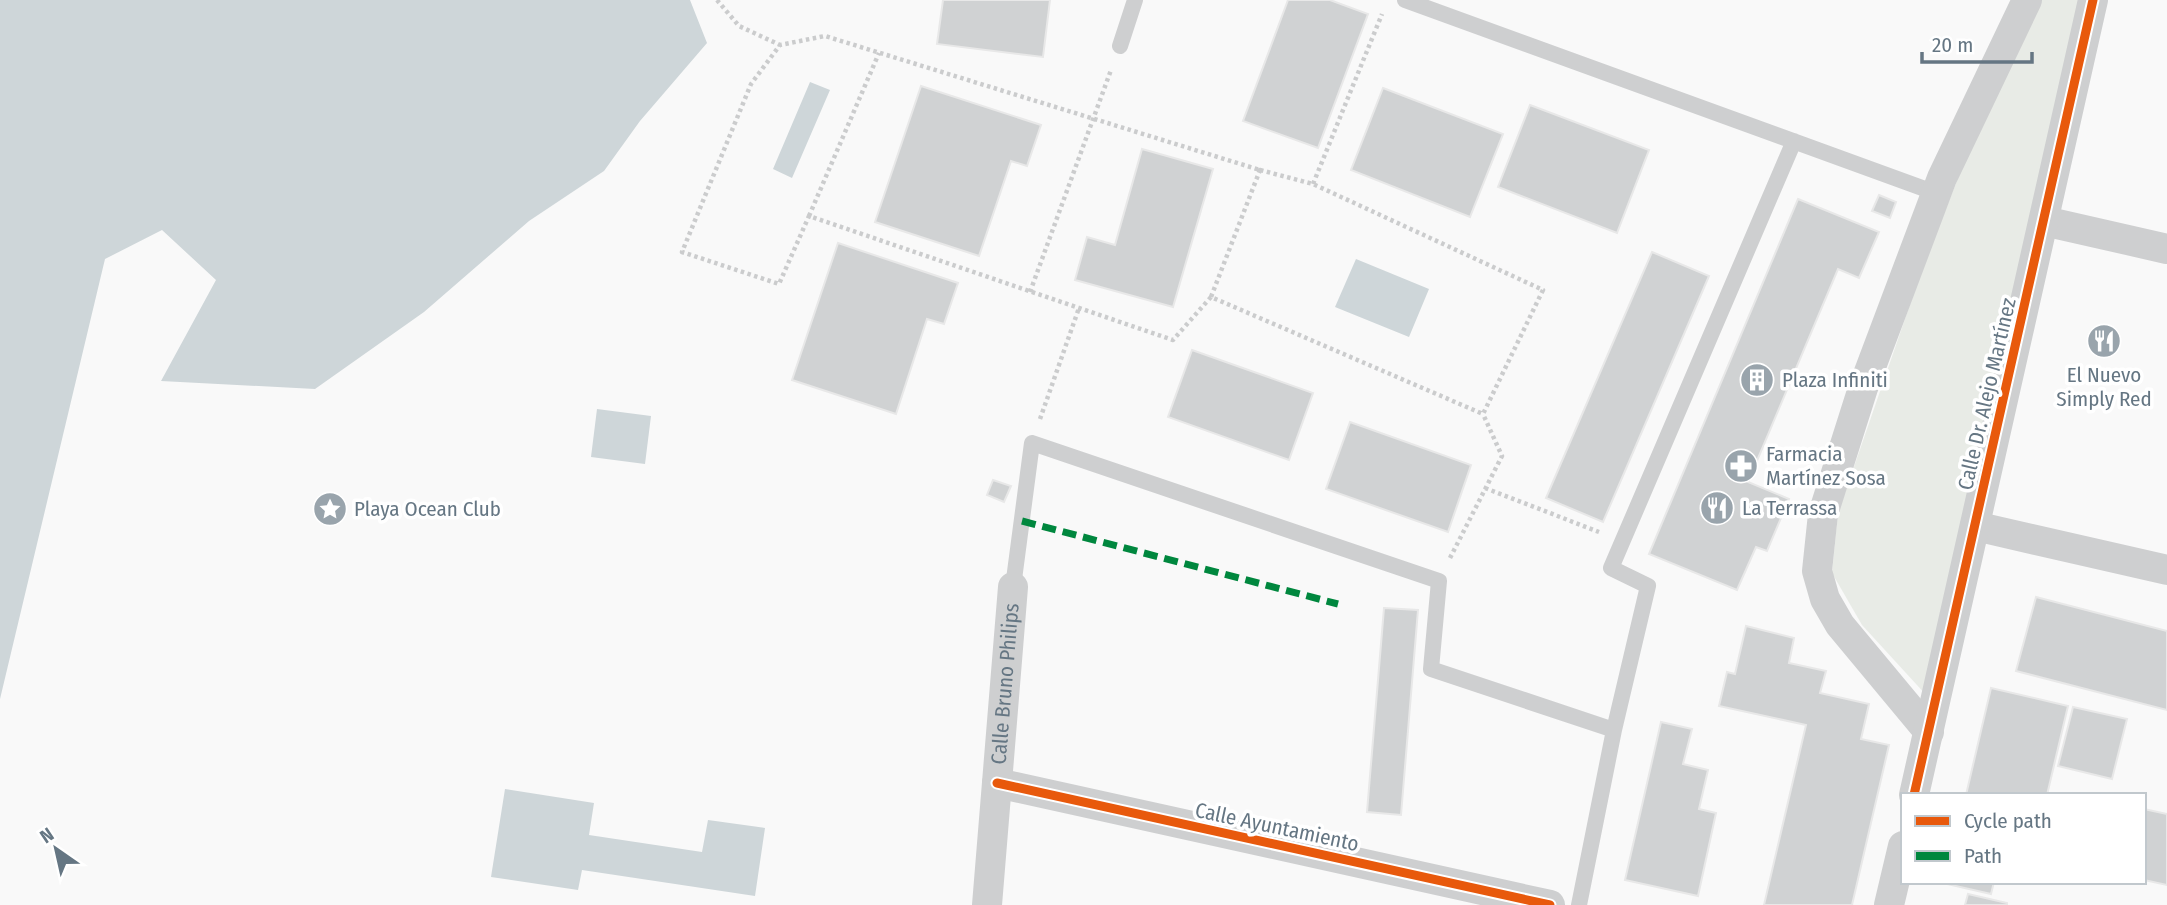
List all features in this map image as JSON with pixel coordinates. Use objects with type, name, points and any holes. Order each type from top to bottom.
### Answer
[{"type":"street","points":[[1929,732],[1840,625],[1825,599],[1817,570],[1823,514],[1863,388],[1936,193],[2027,0]]},
{"type":"street","name":"Calle Dr. Alejo Martínez","points":[[1914,793],[2093,0]]},
{"type":"street","points":[[2044,221],[2167,249]]},
{"type":"street","points":[[1975,526],[2167,570]]},
{"type":"street","name":"Calle Bruno Philips","points":[[987,905],[1013,587]]},
{"type":"street","name":"Calle Ayuntamiento","points":[[997,783],[1550,905]]},
{"type":"street","points":[[1889,905],[1901,854]]},
{"type":"lane","points":[[1120,46],[1135,0]]},
{"type":"lane","points":[[1405,0],[1936,193]]},
{"type":"lane","points":[[1579,905],[1614,730],[1648,586],[1611,568],[1794,141]]},
{"type":"lane","points":[[1013,587],[1032,443],[1439,580],[1431,669],[1614,730]]},
{"type":"path","points":[[717,0],[739,26],[780,45],[825,36],[1313,184],[1543,290],[1483,414]]},
{"type":"path","points":[[1313,184],[1383,12]]},
{"type":"path","points":[[780,45],[751,84],[682,252],[779,284],[879,53]]},
{"type":"path","points":[[1030,292],[1120,46]]},
{"type":"path","points":[[809,216],[1173,340],[1211,297],[1260,170]]},
{"type":"path","points":[[1211,297],[1483,414],[1502,456],[1439,580]]},
{"type":"path","points":[[1032,443],[1079,308]]},
{"type":"path","points":[[1485,488],[1623,541]]},
{"type":"shaded area","points":[[0,0],[690,0],[707,43],[640,121],[604,171],[529,221],[424,312],[315,389],[161,381],[216,280],[162,230],[105,259],[0,699]]},
{"type":"shaded area","points":[[2035,0],[2087,0],[1927,696],[1862,625],[1832,573],[1838,513],[1925,261],[2024,13]]},
{"type":"shaded area","points":[[810,82],[830,90],[792,178],[773,169]]},
{"type":"shaded area","points":[[1356,259],[1429,289],[1409,337],[1335,307]]},
{"type":"shaded area","points":[[597,409],[651,416],[645,464],[591,457]]},
{"type":"shaded area","points":[[505,789],[594,803],[589,835],[702,852],[708,820],[765,828],[755,896],[582,870],[578,890],[491,877]]},
{"type":"building","points":[[943,0],[1050,0],[1043,57],[937,44]]},
{"type":"building","points":[[1288,0],[1330,0],[1368,14],[1318,148],[1243,121]]},
{"type":"building","points":[[921,86],[1041,125],[1027,166],[1011,161],[979,256],[875,222]]},
{"type":"building","points":[[1383,88],[1503,134],[1470,217],[1351,170]]},
{"type":"building","points":[[1530,105],[1649,150],[1617,233],[1498,187]]},
{"type":"building","points":[[1142,149],[1213,169],[1173,307],[1075,280],[1087,237],[1115,245]]},
{"type":"building","points":[[1879,195],[1896,202],[1890,218],[1872,211]]},
{"type":"building","name":"Plaza Infiniti","points":[[1798,199],[1879,232],[1859,278],[1838,269],[1748,482],[1789,499],[1767,551],[1756,547],[1737,590],[1649,554]]},
{"type":"building","points":[[838,243],[958,283],[944,324],[927,319],[896,414],[792,380]]},
{"type":"building","points":[[1652,252],[1709,276],[1603,522],[1546,498]]},
{"type":"building","points":[[1192,350],[1313,393],[1289,460],[1168,417]]},
{"type":"building","points":[[1350,422],[1471,465],[1448,532],[1326,489]]},
{"type":"building","points":[[993,480],[1011,486],[1004,502],[987,495]]},
{"type":"building","points":[[2036,597],[2167,631],[2167,710],[2016,671]]},
{"type":"building","points":[[1384,608],[1418,610],[1401,815],[1367,812]]},
{"type":"building","points":[[1746,626],[1794,638],[1789,663],[1826,671],[1820,693],[1869,704],[1861,739],[1889,745],[1852,905],[1764,905],[1806,725],[1719,706],[1727,672],[1735,674]]},
{"type":"building","points":[[1991,688],[2068,706],[2047,793],[1966,793]]},
{"type":"building","points":[[2073,707],[2127,719],[2112,779],[2058,766]]},
{"type":"building","points":[[1661,722],[1692,729],[1683,764],[1708,770],[1699,809],[1716,813],[1698,896],[1625,880]]},
{"type":"building","points":[[2146,809],[2167,814],[2167,885],[2146,880]]},
{"type":"building","points":[[1947,884],[1994,884],[1991,894]]},
{"type":"building","points":[[1968,894],[2007,903],[2007,905],[1965,905]]},
{"type":"marked path","points":[[1022,521],[1338,604]]},
{"type":"cycle path","points":[[1914,793],[2093,0]]},
{"type":"cycle path","points":[[997,783],[1550,905]]},
{"type":"place","name":"El Nuevo Simply Red","points":[[2104,341]]},
{"type":"place","name":"Plaza Infiniti","points":[[1757,380]]},
{"type":"place","name":"Farmacia Martínez Sosa","points":[[1741,466]]},
{"type":"place","name":"La Terrassa","points":[[1717,508]]},
{"type":"place","name":"Playa Ocean Club","points":[[330,509]]}]
